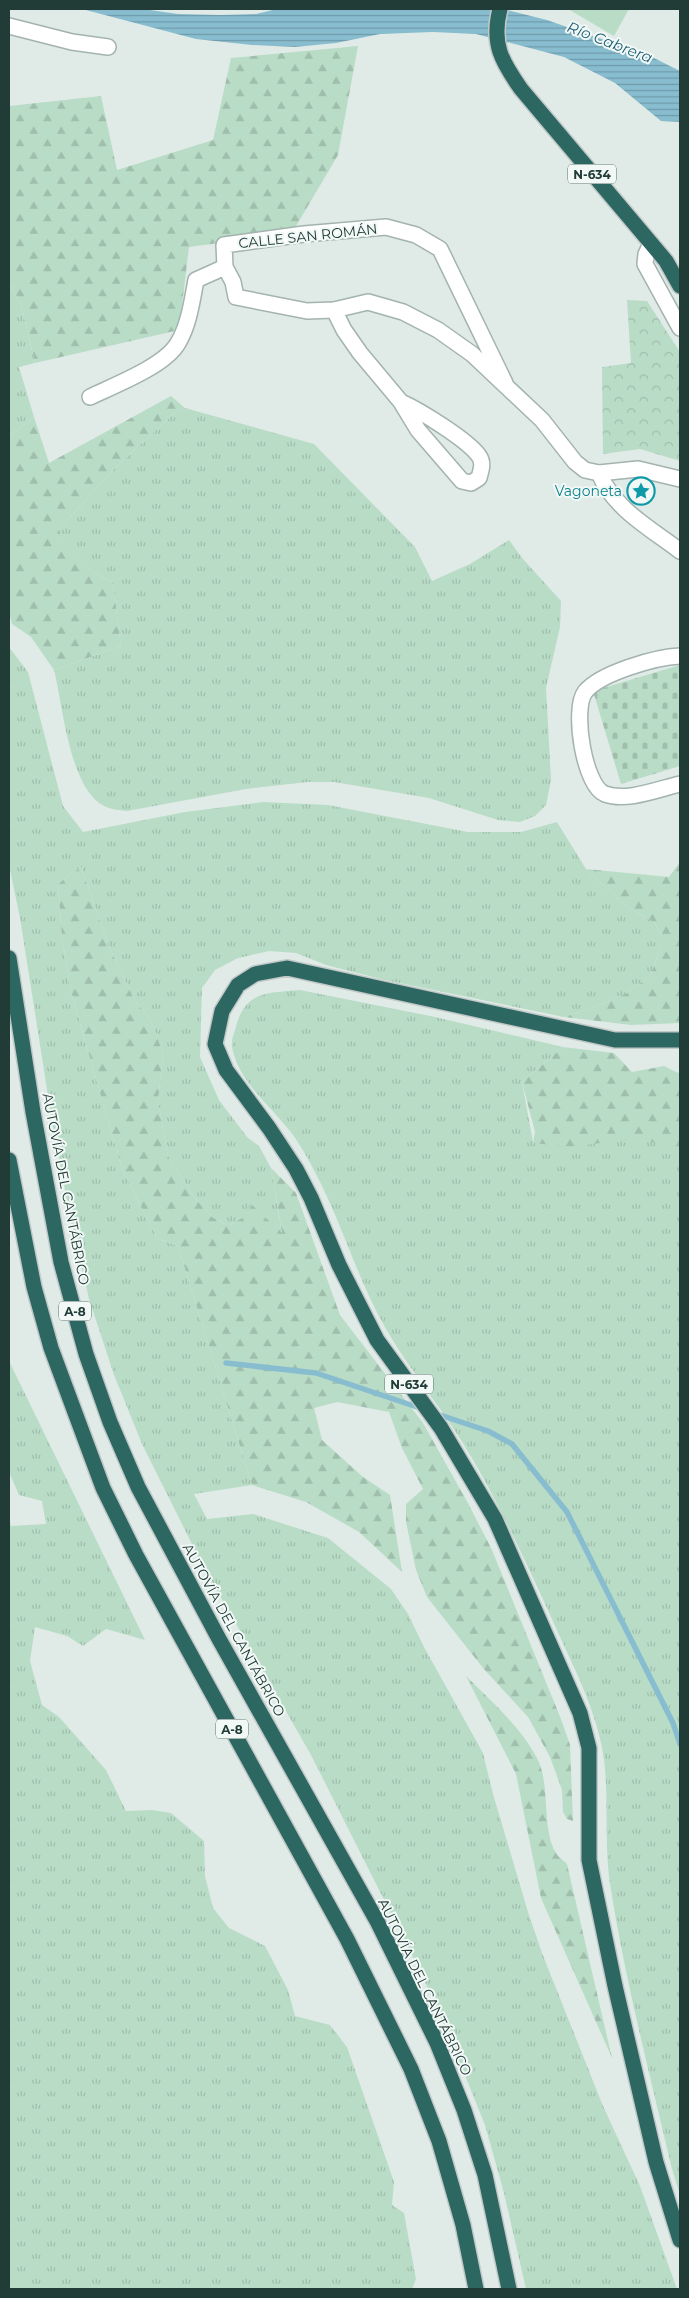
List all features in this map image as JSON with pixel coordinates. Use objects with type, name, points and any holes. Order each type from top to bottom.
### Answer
[{"type":"highway","name":"N-634","points":[[500,9],[497,18],[498,41],[503,63],[521,89],[666,261],[680,286]]},
{"type":"highway","name":"AUTOVÍA DEL CANTÁBRICO","points":[[9,958],[33,1112],[61,1262],[86,1354],[110,1422],[138,1487],[219,1639],[377,1921],[437,2043],[464,2110],[485,2175],[509,2289]]},
{"type":"highway","name":"N-634","points":[[680,1040],[615,1040],[287,968],[255,974],[238,984],[222,1011],[215,1044],[226,1070],[269,1128],[296,1169],[311,1198],[339,1265],[377,1340],[441,1428],[495,1520],[580,1713],[589,1748],[589,1860],[592,1877],[656,2162],[680,2240]]},
{"type":"highway","name":"A-8","points":[[9,1160],[34,1287],[51,1348],[64,1389],[103,1488],[136,1555],[347,1939],[411,2069],[439,2141],[463,2225],[476,2289]]},
{"type":"street","points":[[9,26],[72,42],[108,47]]},
{"type":"street","name":"CALLE SAN ROMÁN","points":[[505,384],[468,311],[440,249],[416,235],[386,227],[304,234],[224,246],[225,267],[233,282],[236,297],[307,311],[334,310],[368,302],[403,312],[438,330],[472,354],[542,420],[575,462],[585,470],[599,473],[638,469],[680,479]]},
{"type":"street","points":[[651,244],[646,254],[645,264],[680,328]]},
{"type":"street","points":[[90,397],[166,359],[178,344],[185,329],[196,280],[225,267]]},
{"type":"street","points":[[334,310],[344,330],[360,353],[401,402],[418,430],[462,481],[471,483],[479,478],[483,466],[479,456],[420,411],[401,402]]},
{"type":"street","points":[[599,473],[606,490],[616,501],[680,551]]},
{"type":"street","points":[[680,656],[669,656],[639,665],[595,682],[584,694],[580,704],[579,722],[590,776],[597,790],[606,794],[623,796],[680,784]]},
{"type":"green space","points":[[568,9],[629,9],[614,36]]},
{"type":"green space","points":[[358,46],[338,155],[292,233],[189,247],[179,330],[35,363],[21,304],[9,282],[9,106],[101,96],[117,170],[213,140],[231,58]]},
{"type":"green space","points":[[9,282],[21,304],[35,363],[19,367],[34,417],[9,437]]},
{"type":"green space","points":[[627,300],[647,301],[680,352],[680,461],[640,449],[603,454],[602,367],[631,363]]},
{"type":"green space","points":[[171,396],[185,408],[178,410],[119,464],[59,529],[66,550],[90,570],[113,583],[121,646],[54,670],[31,637],[12,624],[9,612],[9,437],[34,417],[49,463]]},
{"type":"green space","points":[[185,408],[314,444],[415,547],[432,581],[470,564],[509,540],[523,559],[561,601],[560,627],[546,688],[551,780],[546,805],[535,816],[520,822],[498,820],[429,798],[334,782],[308,782],[246,789],[127,811],[104,806],[92,796],[75,764],[54,670],[121,646],[113,583],[90,570],[65,550],[59,529],[119,464],[178,410]]},
{"type":"green space","points":[[9,647],[28,672],[63,806],[83,832],[185,812],[263,802],[328,805],[468,832],[521,832],[557,822],[586,869],[626,906],[655,923],[661,934],[661,947],[650,976],[627,993],[564,1017],[385,980],[326,965],[296,953],[269,951],[238,958],[215,970],[202,988],[200,1057],[219,1100],[247,1137],[259,1146],[271,1168],[282,1234],[242,1218],[228,1226],[212,1217],[193,1196],[168,1156],[158,1101],[163,1053],[150,1018],[135,1001],[109,947],[81,867],[58,884],[62,938],[71,991],[123,1171],[157,1238],[178,1246],[252,1485],[194,1494],[207,1519],[253,1514],[328,1538],[391,1589],[408,1614],[424,1647],[483,1753],[493,1794],[542,1953],[603,2106],[640,2186],[677,2289],[526,2289],[504,2193],[485,2125],[450,2038],[421,1973],[311,1755],[203,1566],[142,1444],[114,1375],[89,1299],[70,1216],[52,1121],[20,918],[9,865]]},
{"type":"green space","points":[[680,665],[680,766],[621,784],[593,691]]},
{"type":"green space","points":[[680,862],[680,1023],[631,1025],[564,1017],[627,993],[650,976],[661,947],[661,934],[655,923],[626,906],[586,869],[669,877]]},
{"type":"green space","points":[[81,867],[109,947],[135,1001],[150,1018],[163,1053],[158,1101],[168,1156],[193,1196],[212,1217],[228,1226],[242,1218],[251,1204],[282,1233],[271,1168],[296,1193],[340,1315],[423,1423],[492,1550],[570,1745],[573,1821],[567,1819],[563,1812],[562,1790],[550,1757],[528,1717],[483,1668],[427,1597],[416,1570],[406,1522],[406,1504],[423,1489],[402,1448],[389,1412],[337,1402],[314,1408],[322,1440],[363,1477],[390,1495],[402,1572],[359,1532],[306,1502],[252,1485],[178,1246],[157,1238],[123,1171],[71,991],[62,938],[58,884]]},
{"type":"green space","points":[[300,990],[435,1017],[563,1047],[522,1082],[533,1142],[599,1095],[680,1072],[680,2195],[638,2027],[616,1920],[608,1868],[604,1759],[597,1727],[586,1696],[528,1566],[488,1486],[463,1443],[396,1346],[376,1311],[329,1200],[307,1158],[293,1135],[257,1094],[241,1072],[236,1060],[232,1047],[233,1038],[241,1012],[247,1004],[261,995]]},
{"type":"green space","points":[[563,1047],[614,1053],[632,1072],[664,1066],[680,1074],[680,1159],[644,1137],[570,1147],[533,1143],[535,1132],[522,1082]]},
{"type":"green space","points":[[9,1361],[145,1640],[106,1629],[83,1646],[67,1636],[35,1627],[30,1661],[42,1705],[59,1717],[106,1770],[126,1811],[152,1810],[171,1813],[204,1841],[205,1876],[213,1908],[229,1928],[265,1946],[288,1990],[295,2016],[330,2025],[347,2047],[394,2182],[392,2205],[404,2213],[416,2279],[412,2289],[9,2289],[9,1518],[11,1526],[46,1524],[42,1501],[19,1495],[9,1472]]},
{"type":"green space","points":[[466,1676],[514,1725],[537,1758],[544,1780],[551,1843],[557,1854],[567,1864],[612,2058],[541,1898],[516,1774]]},
{"type":"water","points":[[82,9],[143,9],[178,14],[221,15],[256,14],[277,9],[503,9],[547,20],[650,56],[680,71],[680,122],[661,121],[615,83],[564,57],[476,34],[433,32],[380,34],[336,43],[295,47],[252,45],[196,39]]},
{"type":"waterway","points":[[226,1363],[316,1373],[423,1409]]},
{"type":"waterway","points":[[434,1413],[488,1431],[512,1444],[567,1512],[673,1723],[680,1744]]},
{"type":"place","name":"Vagoneta","points":[[641,491]]},
{"type":"water label","name":"Río Cabrera","points":[[610,42]]}]
